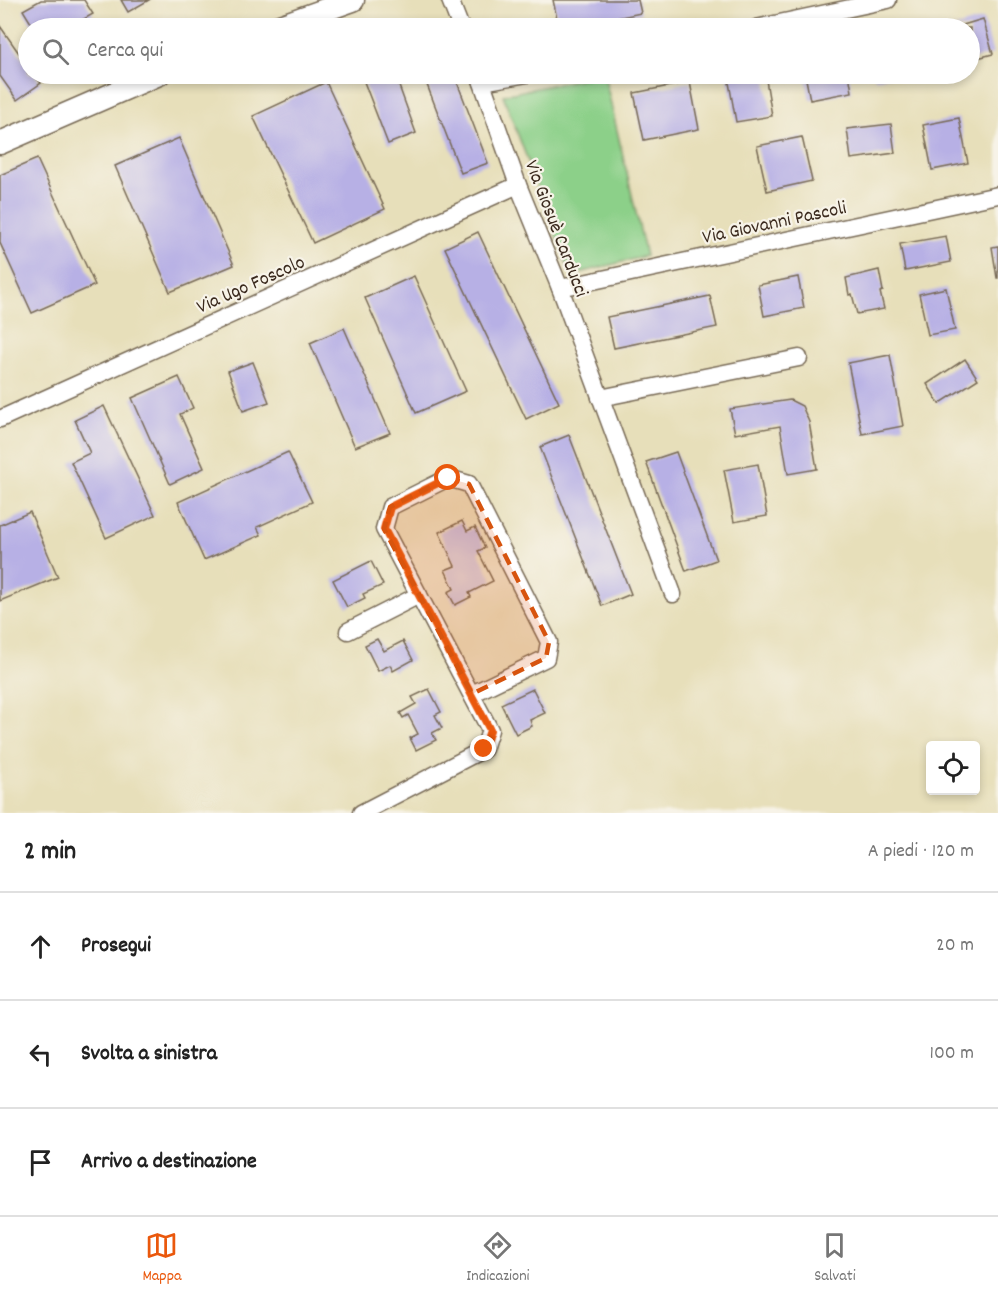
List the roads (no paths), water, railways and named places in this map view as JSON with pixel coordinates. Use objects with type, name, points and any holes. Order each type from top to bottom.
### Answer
[{"type":"street","points":[[302,18],[353,0]]},
{"type":"street","points":[[450,0],[457,18]]},
{"type":"street","points":[[803,18],[888,0]]},
{"type":"street","points":[[0,143],[136,84]]},
{"type":"street","name":"Via Giosuè Carducci","points":[[482,84],[518,185],[560,288],[673,594]]},
{"type":"street","name":"Via Ugo Foscolo","points":[[0,419],[518,185]]},
{"type":"street","name":"Via Giovanni Pascoli","points":[[560,288],[998,195]]},
{"type":"street","points":[[600,398],[799,358]]},
{"type":"street","points":[[361,813],[484,749],[490,730],[384,529],[390,507],[448,478],[469,484],[549,642],[546,658],[472,694]]},
{"type":"street","points":[[348,631],[419,595]]}]
